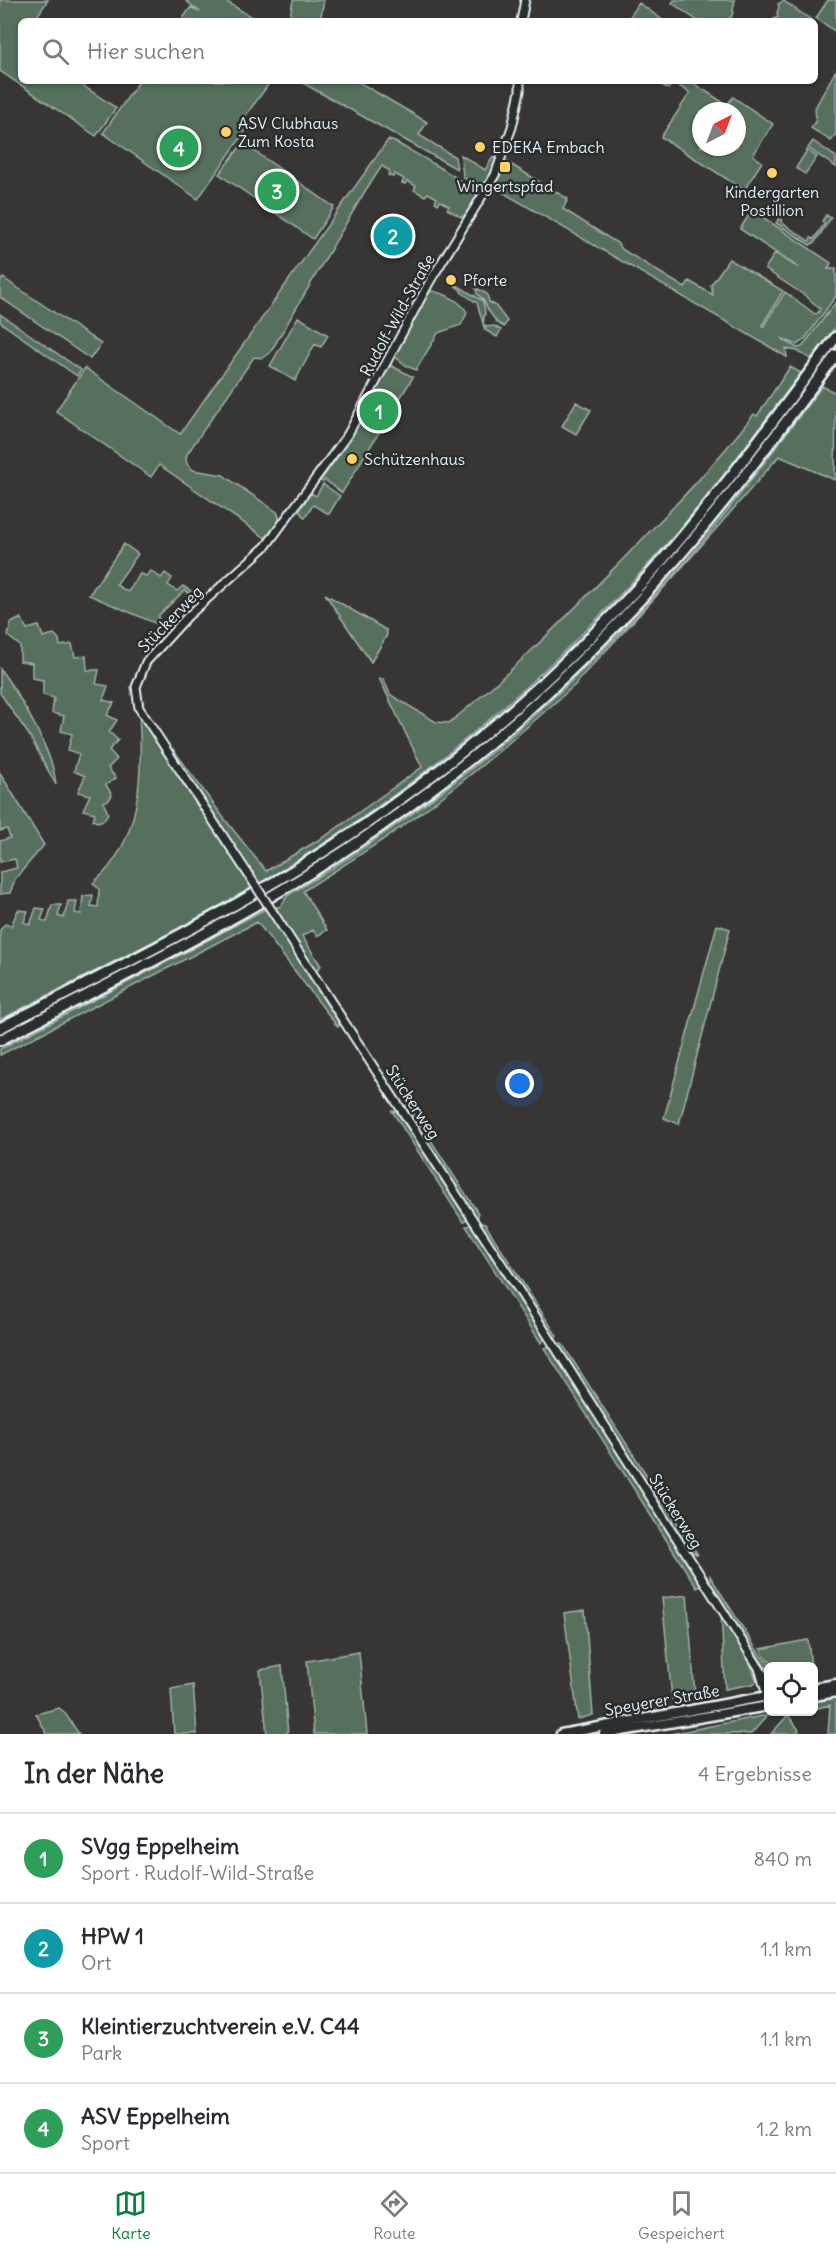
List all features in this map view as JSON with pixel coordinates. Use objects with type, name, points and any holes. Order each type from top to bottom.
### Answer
[{"type":"highway","points":[[0,1028],[207,920],[280,879],[379,814],[481,736],[551,675],[650,574],[720,490],[836,337]]},
{"type":"highway","points":[[0,1040],[215,928],[285,888],[387,821],[488,744],[600,642],[657,581],[724,502],[836,355]]},
{"type":"main road","points":[[818,1687],[836,1684]]},
{"type":"main road","points":[[818,1695],[836,1692]]},
{"type":"main road","name":"Speyerer Straße","points":[[561,1734],[764,1698]]},
{"type":"main road","name":"Speyerer Straße","points":[[604,1734],[764,1707]]},
{"type":"street","points":[[522,18],[525,0]]},
{"type":"street","name":"Rudolf-Wild-Straße","points":[[239,572],[266,546],[350,430],[440,264],[495,174],[513,126],[520,84]]},
{"type":"street","name":"Stückerweg","points":[[239,572],[187,617],[146,662],[139,676],[136,696],[139,708],[531,1309],[764,1672]]},
{"type":"street","name":"Stückerweg","points":[[758,1663],[764,1683]]},
{"type":"green space","points":[[0,0],[48,0],[36,18],[18,18],[18,83],[0,71]]},
{"type":"green space","points":[[185,0],[224,0],[253,18],[183,18],[191,7],[200,12]]},
{"type":"green space","points":[[293,0],[324,0],[321,18],[290,18]]},
{"type":"green space","points":[[674,0],[735,0],[730,18],[694,18],[672,3]]},
{"type":"green space","points":[[828,0],[836,0],[836,32],[816,18]]},
{"type":"green space","points":[[783,1],[808,18],[776,18],[778,17],[778,4]]},
{"type":"green space","points":[[639,3],[660,18],[629,18]]},
{"type":"green space","points":[[836,70],[836,134],[831,141],[811,128],[816,120],[815,108]]},
{"type":"green space","points":[[19,84],[80,84],[116,108],[96,136]]},
{"type":"green space","points":[[137,84],[269,84],[238,126],[245,132],[198,199],[103,133]]},
{"type":"green space","points":[[304,84],[362,84],[427,122],[419,135],[455,157],[457,169]]},
{"type":"green space","points":[[660,84],[672,84],[668,89]]},
{"type":"green space","points":[[676,84],[695,84],[722,102],[692,102],[692,156],[746,156],[746,106],[773,124],[753,155],[762,162],[744,190],[661,137],[690,93]]},
{"type":"green space","points":[[733,97],[740,102],[729,102]]},
{"type":"green space","points":[[388,140],[452,175],[477,196],[466,215],[461,217],[447,209],[449,206],[440,201],[438,204],[435,202],[437,198],[428,193],[425,196],[414,190],[416,186],[407,181],[405,184],[402,183],[404,179],[395,174],[393,177],[388,175],[390,171],[382,166],[270,353],[263,358],[254,357],[187,454],[187,464],[193,470],[223,475],[277,512],[279,523],[267,539],[159,465],[151,477],[56,411],[85,368],[180,434]]},
{"type":"green space","points":[[813,141],[836,157],[836,167],[808,148]]},
{"type":"green space","points":[[243,143],[334,207],[313,239],[219,174]]},
{"type":"green space","points":[[807,150],[817,157],[805,174],[796,168]]},
{"type":"green space","points":[[461,155],[485,170],[493,157],[498,160],[489,179],[479,187],[463,177]]},
{"type":"green space","points":[[507,162],[568,199],[563,209],[617,243],[623,250],[685,288],[689,281],[713,295],[711,285],[729,259],[783,291],[762,325],[763,327],[785,292],[815,314],[818,313],[820,309],[807,297],[765,269],[775,253],[799,268],[740,229],[752,210],[831,263],[828,269],[836,269],[836,296],[805,339],[797,345],[781,338],[797,348],[802,347],[836,302],[836,326],[811,359],[797,351],[786,349],[787,357],[497,189],[495,184]]},
{"type":"green space","points":[[826,215],[831,218],[815,242],[810,245],[776,223],[780,217],[781,222],[809,241],[811,238],[814,239],[825,223],[822,221]]},
{"type":"green space","points":[[3,278],[101,344],[90,359],[0,297],[0,282]]},
{"type":"green space","points":[[455,284],[483,301],[485,312],[483,323],[486,327],[494,326],[501,330],[497,337],[485,330],[477,303],[461,292]]},
{"type":"green space","points":[[476,288],[487,294],[489,302],[495,305],[507,321],[504,327],[496,322],[483,299],[477,294]]},
{"type":"green space","points":[[432,291],[462,305],[467,313],[461,325],[438,333],[416,370],[394,356],[427,294]]},
{"type":"green space","points":[[0,314],[81,370],[77,376],[0,322]]},
{"type":"green space","points":[[298,317],[328,335],[321,347],[315,344],[295,381],[270,366]]},
{"type":"green space","points":[[836,345],[755,456],[671,559],[635,599],[560,674],[481,744],[397,809],[307,869],[214,923],[24,1023],[23,1021],[217,920],[327,855],[524,705],[736,477]]},
{"type":"green space","points":[[390,365],[413,377],[342,493],[325,480],[320,481],[346,445]]},
{"type":"green space","points":[[790,367],[801,373],[722,477],[672,538],[634,581],[553,662],[468,737],[378,807],[251,889],[0,1020],[0,930],[5,924],[11,926],[18,910],[28,911],[24,922],[30,925],[36,908],[45,909],[41,920],[47,922],[52,905],[61,905],[58,916],[64,918],[68,901],[77,901],[75,913],[81,914],[83,896],[93,895],[91,906],[98,907],[99,889],[93,883],[109,867],[121,848],[136,805],[140,760],[139,715],[248,882],[255,877],[169,749],[173,749],[266,871],[327,835],[422,767],[379,678],[383,679],[390,694],[394,697],[436,722],[449,723],[540,643],[659,522],[708,470],[754,414],[757,416]]},
{"type":"green space","points":[[822,386],[836,393],[835,480],[779,456],[680,570],[576,684],[497,753],[430,806],[303,891],[327,930],[317,936],[313,930],[302,936],[321,966],[315,972],[274,908],[281,906],[287,896],[353,855],[449,786],[495,750],[566,686],[643,609],[715,527]]},
{"type":"green space","points":[[576,402],[591,410],[576,434],[562,426]]},
{"type":"green space","points":[[323,484],[340,496],[329,514],[313,505],[305,518],[300,512],[302,506],[311,493],[316,496]]},
{"type":"green space","points":[[124,544],[138,554],[116,585],[128,592],[140,574],[146,576],[151,571],[161,578],[165,573],[172,578],[168,585],[177,591],[183,586],[191,591],[188,593],[185,590],[159,615],[157,624],[89,595]]},
{"type":"green space","points":[[325,594],[386,630],[387,635],[371,662]]},
{"type":"green space","points":[[21,618],[27,629],[39,626],[43,637],[54,634],[59,639],[60,646],[72,644],[75,657],[86,656],[87,670],[99,670],[96,684],[108,686],[103,700],[114,703],[107,715],[117,720],[109,732],[118,740],[109,750],[117,759],[108,768],[116,778],[106,785],[112,795],[109,800],[103,802],[108,813],[104,820],[97,822],[93,820],[95,813],[83,810],[90,795],[78,792],[85,776],[74,771],[79,754],[68,750],[72,734],[61,731],[64,716],[52,713],[54,698],[43,695],[43,680],[32,678],[32,663],[20,661],[20,646],[8,636],[11,623]]},
{"type":"green space","points":[[0,669],[26,709],[43,741],[56,785],[29,735],[0,693]]},
{"type":"green space","points":[[0,773],[44,845],[15,879],[10,893],[0,894],[0,872],[17,868],[15,859],[0,862],[0,841],[10,838],[7,829],[0,831]]},
{"type":"green space","points":[[265,909],[312,976],[310,979],[340,1023],[338,1027],[257,922],[0,1055],[0,1049]]},
{"type":"green space","points":[[717,925],[730,929],[679,1124],[664,1118]]},
{"type":"green space","points":[[406,1105],[478,1213],[478,1217],[475,1218],[405,1109]]},
{"type":"green space","points":[[392,1111],[399,1112],[468,1218],[463,1222]]},
{"type":"green space","points":[[485,1224],[557,1336],[555,1339],[553,1340],[480,1225]]},
{"type":"green space","points":[[472,1225],[545,1338],[541,1343],[466,1226]]},
{"type":"green space","points":[[561,1343],[698,1555],[689,1550],[557,1344]]},
{"type":"green space","points":[[551,1346],[703,1585],[697,1588],[544,1348]]},
{"type":"green space","points":[[710,1576],[760,1655],[767,1662],[764,1662],[764,1665],[758,1657],[710,1583]]},
{"type":"green space","points":[[687,1595],[695,1695],[672,1699],[662,1598]]},
{"type":"green space","points":[[585,1610],[593,1715],[578,1719],[564,1613]]},
{"type":"green space","points":[[721,1613],[748,1658],[757,1681],[753,1684],[725,1689]]},
{"type":"green space","points":[[808,1640],[811,1662],[772,1662],[760,1649]]},
{"type":"green space","points":[[359,1652],[367,1734],[314,1734],[307,1661]]},
{"type":"green space","points":[[282,1666],[288,1734],[267,1734],[260,1670]]},
{"type":"green space","points":[[193,1685],[197,1734],[174,1734],[171,1689]]},
{"type":"green space","points":[[836,1695],[836,1734],[828,1734],[830,1705],[818,1708],[818,1699]]},
{"type":"green space","points":[[59,1708],[79,1734],[47,1734],[36,1714]]},
{"type":"green space","points":[[762,1716],[767,1716],[751,1734],[670,1734]]},
{"type":"green space","points":[[787,1716],[799,1730],[796,1734],[771,1734]]},
{"type":"place","name":"ASV Clubhaus Zum Kosta","points":[[226,132]]},
{"type":"place","name":"EDEKA Embach","points":[[480,147]]},
{"type":"place","name":"ASV Eppelheim","points":[[179,148]]},
{"type":"place","name":"Wingertspfad","points":[[505,167]]},
{"type":"place","name":"Kindergarten Postillion","points":[[772,173]]},
{"type":"place","name":"Kleintierzuchtverein e.V. C44","points":[[277,191]]},
{"type":"place","name":"HPW 1","points":[[393,236]]},
{"type":"place","name":"Pforte","points":[[451,280]]},
{"type":"place","name":"SVgg Eppelheim","points":[[379,411]]},
{"type":"place","name":"Schützenhaus","points":[[352,459]]}]
